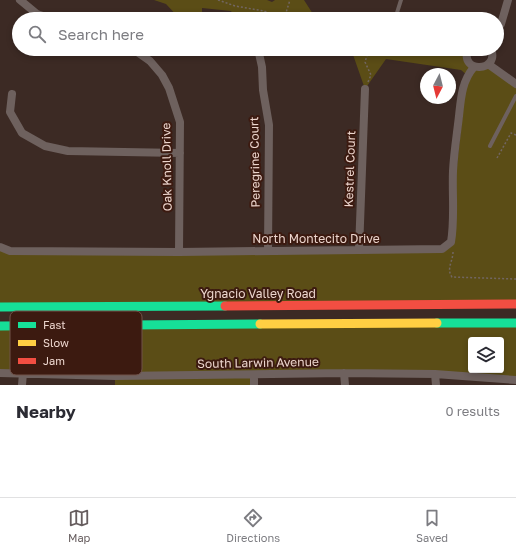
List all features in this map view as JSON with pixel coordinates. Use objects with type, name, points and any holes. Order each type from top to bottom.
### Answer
[{"type":"highway","name":"Ygnacio Valley Road","points":[[0,308],[516,304]]},
{"type":"highway","points":[[142,325],[516,324]]},
{"type":"highway","points":[[0,326],[10,326]]},
{"type":"street","points":[[20,0],[35,12]]},
{"type":"street","points":[[504,14],[508,0]]},
{"type":"street","name":"Oak Knoll Drive","points":[[143,56],[150,61],[162,75],[169,88],[180,122],[179,252]]},
{"type":"street","name":"Peregrine Court","points":[[260,56],[269,125],[268,251]]},
{"type":"street","points":[[468,56],[470,64],[479,68],[488,64],[492,56]]},
{"type":"street","points":[[488,64],[516,84]]},
{"type":"street","points":[[448,246],[451,242],[453,231],[453,170],[463,91],[467,75],[474,66]]},
{"type":"street","name":"Kestrel Court","points":[[359,250],[365,89]]},
{"type":"street","points":[[12,94],[10,112],[22,133],[44,146],[68,151],[180,153]]},
{"type":"street","name":"North Montecito Drive","points":[[0,247],[10,250],[179,252],[442,250],[448,246]]},
{"type":"street","points":[[344,373],[345,385]]},
{"type":"street","name":"South Larwin Avenue","points":[[84,375],[254,375],[344,373],[435,374],[516,380]]},
{"type":"street","points":[[435,374],[436,385]]},
{"type":"street","points":[[22,385],[23,375]]},
{"type":"street","points":[[254,375],[254,385]]},
{"type":"street","points":[[115,376],[115,385]]},
{"type":"lane","points":[[397,12],[401,0]]},
{"type":"lane","points":[[490,146],[516,96]]},
{"type":"path","points":[[218,0],[235,6],[264,11]]},
{"type":"path","points":[[286,12],[290,0]]},
{"type":"path","points":[[365,89],[371,75],[366,62],[367,56]]},
{"type":"path","points":[[497,158],[511,133],[516,135]]},
{"type":"path","points":[[448,246],[453,252],[449,268],[452,277],[516,279]]},
{"type":"shaded area","points":[[154,0],[267,0],[272,2],[275,0],[304,0],[312,12],[232,12],[202,8],[202,12],[173,12],[166,4]]},
{"type":"shaded area","points":[[353,56],[469,56],[470,64],[488,64],[516,84],[516,304],[0,307],[0,247],[10,251],[448,246],[467,75],[456,68],[386,59],[365,89]]},
{"type":"shaded area","points":[[516,323],[516,380],[435,374],[254,375],[254,385],[115,385],[115,377],[58,375],[142,375],[142,325]]},
{"type":"shaded area","points":[[0,326],[10,326],[10,373],[0,373]]},
{"type":"traffic: fast","points":[[0,307],[225,306]]},
{"type":"traffic: fast","points":[[437,323],[516,323]]},
{"type":"traffic: fast","points":[[142,325],[260,324]]},
{"type":"traffic: fast","points":[[0,326],[10,326]]},
{"type":"traffic: slow","points":[[260,324],[437,323]]},
{"type":"traffic: jam","points":[[225,306],[516,304]]}]
